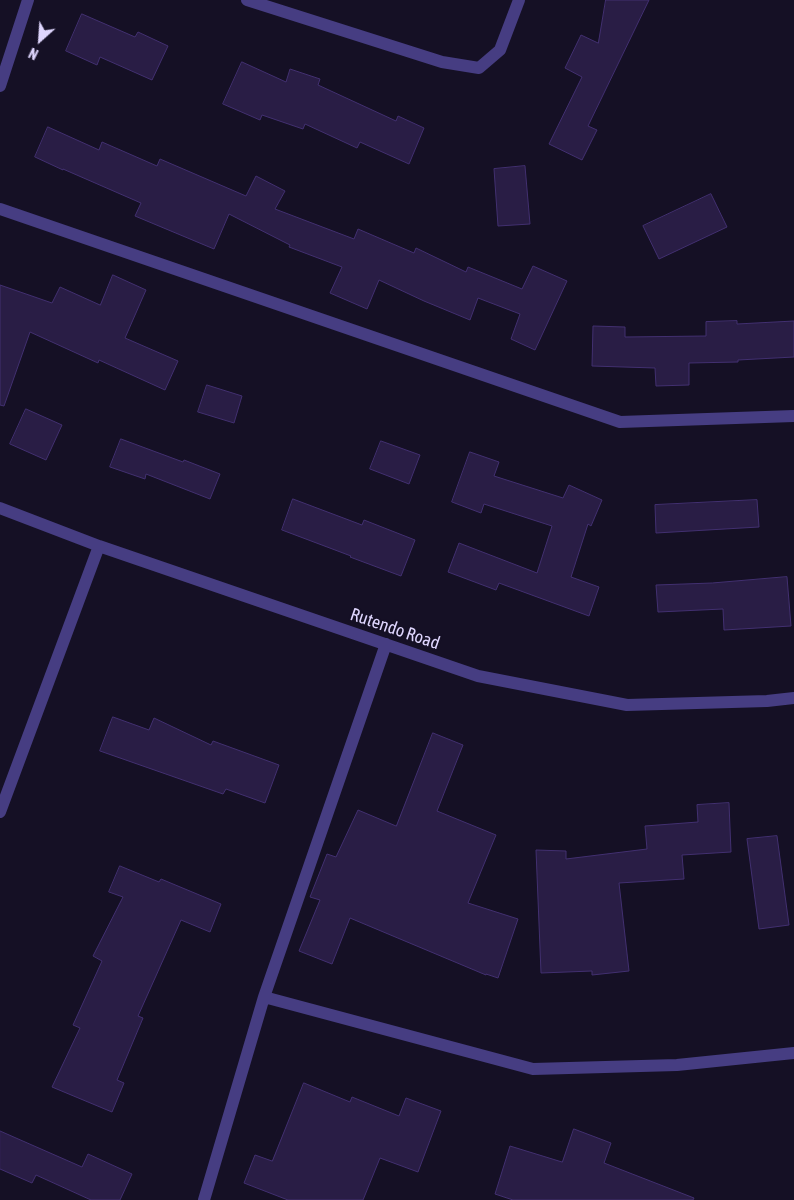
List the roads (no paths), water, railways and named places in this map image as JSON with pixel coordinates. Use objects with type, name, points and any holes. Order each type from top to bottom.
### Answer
[{"type":"street","points":[[0,86],[28,0]]},
{"type":"street","points":[[247,0],[442,62],[479,68],[500,50],[519,0]]},
{"type":"street","points":[[0,209],[620,422],[794,416]]},
{"type":"street","name":"Rutendo Road","points":[[0,508],[99,546],[478,676],[627,705],[767,701],[794,698]]},
{"type":"street","points":[[0,812],[99,546]]},
{"type":"street","points":[[204,1200],[264,997],[386,644]]},
{"type":"street","points":[[264,997],[533,1069],[677,1065],[794,1053]]}]
